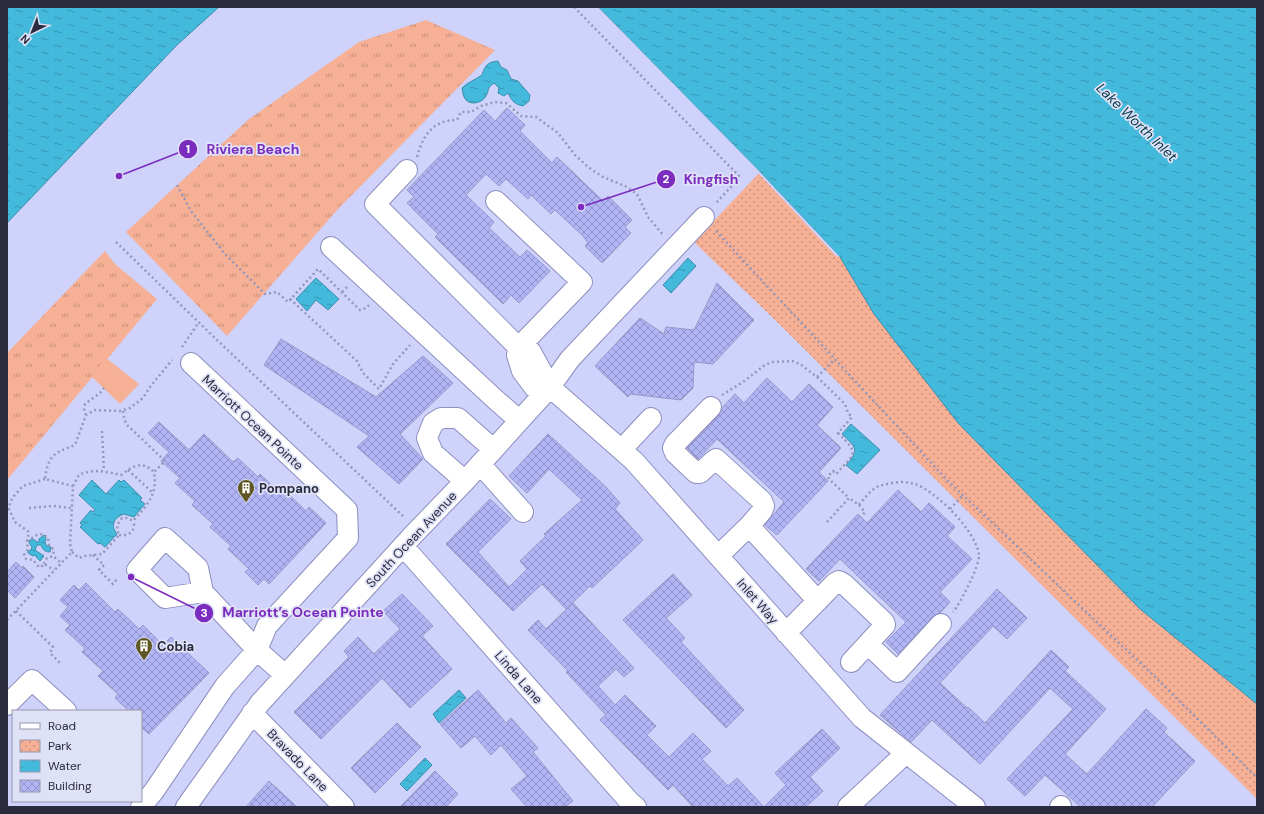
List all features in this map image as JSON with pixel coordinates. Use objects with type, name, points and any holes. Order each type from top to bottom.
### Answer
[{"type":"street","points":[[407,170],[375,204],[514,343],[522,344]]},
{"type":"street","points":[[496,201],[582,282],[522,344],[517,355],[522,371],[534,387],[550,386]]},
{"type":"street","name":"South Ocean Avenue","points":[[186,807],[260,703],[403,546],[465,481],[550,386],[570,359],[704,217]]},
{"type":"street","points":[[331,247],[496,401],[519,420]]},
{"type":"street","name":"Marriott Ocean Pointe","points":[[141,807],[147,785],[225,686],[257,650],[267,626],[348,538],[347,510],[181,359]]},
{"type":"street","name":"Inlet Way","points":[[550,386],[634,461],[862,718],[975,807]]},
{"type":"street","points":[[711,407],[675,444],[673,448],[675,453],[696,473],[700,473],[716,459],[762,501],[764,506],[762,511],[749,526],[718,556]]},
{"type":"street","points":[[465,481],[433,453],[427,438],[433,422],[441,418],[458,418],[493,449]]},
{"type":"street","points":[[622,449],[651,418]]},
{"type":"street","points":[[480,464],[523,512]]},
{"type":"street","points":[[749,526],[818,601]]},
{"type":"street","name":"Linda Lane","points":[[403,546],[636,807]]},
{"type":"street","points":[[786,633],[835,583],[839,581],[884,622],[885,625],[851,662]]},
{"type":"street","points":[[203,592],[257,650],[285,675]]},
{"type":"street","points":[[868,644],[897,672],[941,624]]},
{"type":"street","points":[[7,705],[32,680],[65,710]]},
{"type":"street","name":"Bravado Lane","points":[[252,713],[344,807]]},
{"type":"street","points":[[848,807],[906,753]]},
{"type":"path","points":[[574,7],[740,177],[704,217],[962,496],[1156,678],[1257,778]]},
{"type":"path","points":[[407,170],[416,160],[426,134],[437,124],[447,120],[457,120],[461,112],[471,112],[481,106],[495,102],[506,102],[521,116],[536,117],[558,133],[575,156],[602,177],[625,186],[637,194],[648,217],[666,238]]},
{"type":"path","points":[[177,185],[191,211],[224,253],[265,294],[277,292],[288,302],[318,269],[360,310],[366,308]]},
{"type":"path","points":[[116,242],[198,322],[406,519]]},
{"type":"path","points":[[290,299],[357,361],[363,373],[380,389],[393,364],[409,347]]},
{"type":"path","points":[[86,415],[95,410],[123,410],[130,408],[143,398],[150,387],[181,359],[198,322]]},
{"type":"path","points":[[817,377],[835,359]]},
{"type":"path","points":[[711,407],[722,394],[744,382],[765,365],[774,362],[792,361],[800,364],[817,377],[845,404],[848,413],[852,417],[838,432],[852,448],[853,451],[851,457],[836,474],[833,471],[828,476],[829,479],[865,512],[861,517]]},
{"type":"path","points":[[45,479],[46,464],[57,452],[75,445],[86,415],[84,411],[85,404],[100,394],[104,388]]},
{"type":"path","points":[[123,410],[126,424],[165,461],[154,472]]},
{"type":"path","points":[[102,431],[104,471]]},
{"type":"path","points":[[139,465],[146,465],[154,472],[156,484],[148,504],[133,521],[134,524],[132,531],[129,535],[119,535],[102,554],[79,558],[72,552],[70,544],[73,486],[79,475],[84,473],[104,471],[121,475],[139,465]]},
{"type":"path","points":[[128,470],[152,493]]},
{"type":"path","points":[[53,556],[47,558],[41,567],[39,567],[33,560],[26,559],[24,554],[28,549],[27,541],[29,532],[15,522],[9,509],[10,503],[13,497],[23,486],[45,479],[73,486]]},
{"type":"path","points":[[859,505],[875,488],[898,482],[915,484],[934,496],[950,509],[968,529],[978,549],[979,556],[974,576],[955,610],[941,624]]},
{"type":"path","points":[[950,509],[962,496]]},
{"type":"path","points":[[827,522],[850,498]]},
{"type":"path","points":[[29,508],[53,506],[72,508]]},
{"type":"path","points":[[119,535],[117,529],[122,518],[133,521]]},
{"type":"path","points":[[27,541],[37,535],[43,534],[48,538],[49,545],[54,550],[53,556]]},
{"type":"path","points":[[7,620],[72,552]]},
{"type":"path","points":[[93,555],[104,565],[99,570],[113,584],[117,579]]},
{"type":"path","points":[[53,556],[61,563]]},
{"type":"path","points":[[44,564],[54,570]]},
{"type":"path","points":[[16,611],[53,647],[50,653],[60,663],[58,664]]},
{"type":"green space","points":[[426,20],[495,50],[338,209],[227,336],[126,232],[249,119],[359,42]]},
{"type":"green space","points":[[760,172],[840,257],[874,314],[1140,609],[1257,704],[1257,799],[772,317],[694,242]]},
{"type":"green space","points":[[105,251],[115,264],[157,299],[7,480],[7,353]]},
{"type":"green space","points":[[106,358],[139,384],[120,404],[91,376]]},
{"type":"water","points":[[7,7],[219,7],[177,45],[7,223]]},
{"type":"water","name":"Lake Worth Inlet","points":[[598,7],[1257,7],[1257,704],[1140,609],[958,423],[874,314],[840,257],[760,172]]},
{"type":"water","points":[[498,61],[501,67],[507,70],[511,79],[518,81],[530,95],[529,101],[523,106],[514,102],[508,93],[504,96],[498,93],[499,88],[494,83],[489,88],[485,98],[480,101],[471,103],[465,99],[462,88],[482,75],[487,65]]},
{"type":"water","points":[[688,258],[696,266],[671,293],[663,285]]},
{"type":"water","points":[[316,278],[339,299],[328,310],[316,300],[307,311],[296,299]]},
{"type":"water","points":[[851,424],[880,450],[857,474],[846,465],[855,452],[853,446],[842,434]]},
{"type":"water","points":[[92,480],[106,494],[119,480],[121,482],[124,480],[142,498],[140,500],[145,504],[134,517],[124,514],[118,517],[114,522],[114,528],[117,534],[105,547],[100,543],[98,544],[80,527],[82,525],[80,523],[91,510],[93,512],[95,510],[79,495]]},
{"type":"water","points":[[44,535],[46,537],[45,543],[47,546],[51,547],[50,552],[48,552],[44,550],[41,545],[37,545],[35,550],[44,556],[40,561],[35,555],[33,556],[28,553],[32,547],[29,543],[30,540],[33,539],[39,542],[39,539]]},
{"type":"water","points":[[459,690],[466,698],[439,723],[433,714]]},
{"type":"water","points":[[425,758],[432,765],[407,791],[400,784]]},
{"type":"pier","points":[[596,7],[598,7],[760,172],[840,257],[836,256],[758,173]]},
{"type":"building","points":[[507,108],[525,125],[520,131],[552,163],[557,157],[603,201],[608,196],[632,220],[625,227],[631,233],[602,263],[585,246],[588,243],[583,236],[555,210],[551,214],[531,195],[528,199],[506,179],[499,186],[486,174],[466,195],[494,222],[489,228],[520,257],[527,250],[550,271],[519,303],[511,295],[503,304],[435,237],[438,234],[407,203],[414,197],[407,190],[484,110],[495,121]]},
{"type":"building","points":[[717,283],[754,320],[713,364],[694,362],[693,388],[681,400],[630,394],[628,397],[595,366],[640,318],[664,334],[666,327],[694,330]]},
{"type":"building","points":[[281,339],[376,397],[423,356],[453,383],[400,434],[423,459],[399,484],[357,447],[369,436],[264,365]]},
{"type":"building","points":[[767,378],[792,402],[809,384],[833,407],[817,425],[841,448],[819,472],[828,481],[777,535],[765,525],[784,502],[717,439],[698,459],[687,448],[719,415],[722,408],[735,394],[744,403]]},
{"type":"building","name":"Pompano","points":[[159,422],[189,450],[204,434],[233,462],[238,458],[258,477],[260,474],[280,493],[283,489],[306,511],[309,507],[326,523],[269,584],[264,579],[258,585],[245,572],[249,569],[228,549],[231,546],[210,527],[213,524],[192,505],[195,501],[175,483],[180,478],[161,461],[169,452],[148,433]]},
{"type":"building","points":[[548,434],[606,487],[620,503],[615,509],[643,540],[592,588],[590,586],[566,609],[542,584],[513,611],[446,544],[490,499],[511,519],[478,552],[509,587],[527,569],[520,561],[546,536],[544,534],[582,500],[549,469],[527,493],[509,476]]},
{"type":"building","points":[[898,490],[921,512],[929,503],[955,527],[947,536],[972,559],[940,592],[950,602],[940,613],[933,616],[898,654],[886,642],[906,622],[840,559],[819,581],[806,569],[858,514],[867,523]]},
{"type":"building","points":[[16,562],[22,568],[23,566],[34,577],[15,598],[7,590],[7,572]]},
{"type":"building","points":[[673,574],[692,595],[666,618],[685,638],[681,642],[744,710],[726,728],[623,620]]},
{"type":"building","name":"Cobia","points":[[86,583],[115,612],[118,609],[139,629],[143,625],[163,645],[171,637],[209,673],[149,734],[142,728],[142,710],[128,710],[115,698],[118,694],[98,676],[103,671],[82,652],[85,648],[65,630],[70,625],[60,616],[68,607],[60,600],[74,585],[79,590]]},
{"type":"building","points":[[997,589],[1027,618],[1007,639],[993,626],[940,683],[985,723],[1051,650],[1069,667],[1065,671],[1106,709],[1065,754],[1087,774],[1146,709],[1167,728],[1164,732],[1195,761],[1152,807],[1081,807],[1045,775],[1025,796],[1007,779],[1073,709],[1050,688],[980,764],[932,720],[911,742],[880,715]]},
{"type":"building","points":[[402,594],[433,626],[422,636],[452,669],[410,708],[382,678],[321,739],[294,712],[349,657],[344,651],[358,637],[374,654],[400,629],[383,611]]},
{"type":"building","points":[[573,603],[634,668],[624,677],[616,669],[598,686],[615,705],[625,695],[656,726],[647,735],[669,757],[693,733],[711,751],[702,759],[728,786],[737,778],[764,807],[693,807],[673,785],[668,790],[600,720],[606,715],[566,672],[568,671],[528,630],[538,620],[546,629]]},
{"type":"building","points":[[478,690],[506,723],[511,718],[538,748],[533,752],[573,801],[565,807],[527,807],[511,789],[527,776],[501,745],[491,755],[475,736],[461,748],[440,724]]},
{"type":"building","points":[[397,723],[421,747],[375,793],[351,768]]},
{"type":"building","points":[[822,729],[840,748],[810,777],[823,791],[806,807],[764,807],[786,785],[775,773]]},
{"type":"building","points":[[435,771],[458,794],[446,807],[400,807]]},
{"type":"building","points":[[269,781],[297,807],[246,807]]},
{"type":"place","name":"Riviera Beach","points":[[119,176]]},
{"type":"place","name":"Kingfish","points":[[581,207]]},
{"type":"place","name":"Pompano","points":[[246,503]]},
{"type":"place","name":"Marriott’s Ocean Pointe","points":[[131,577]]},
{"type":"place","name":"Cobia","points":[[144,661]]}]
